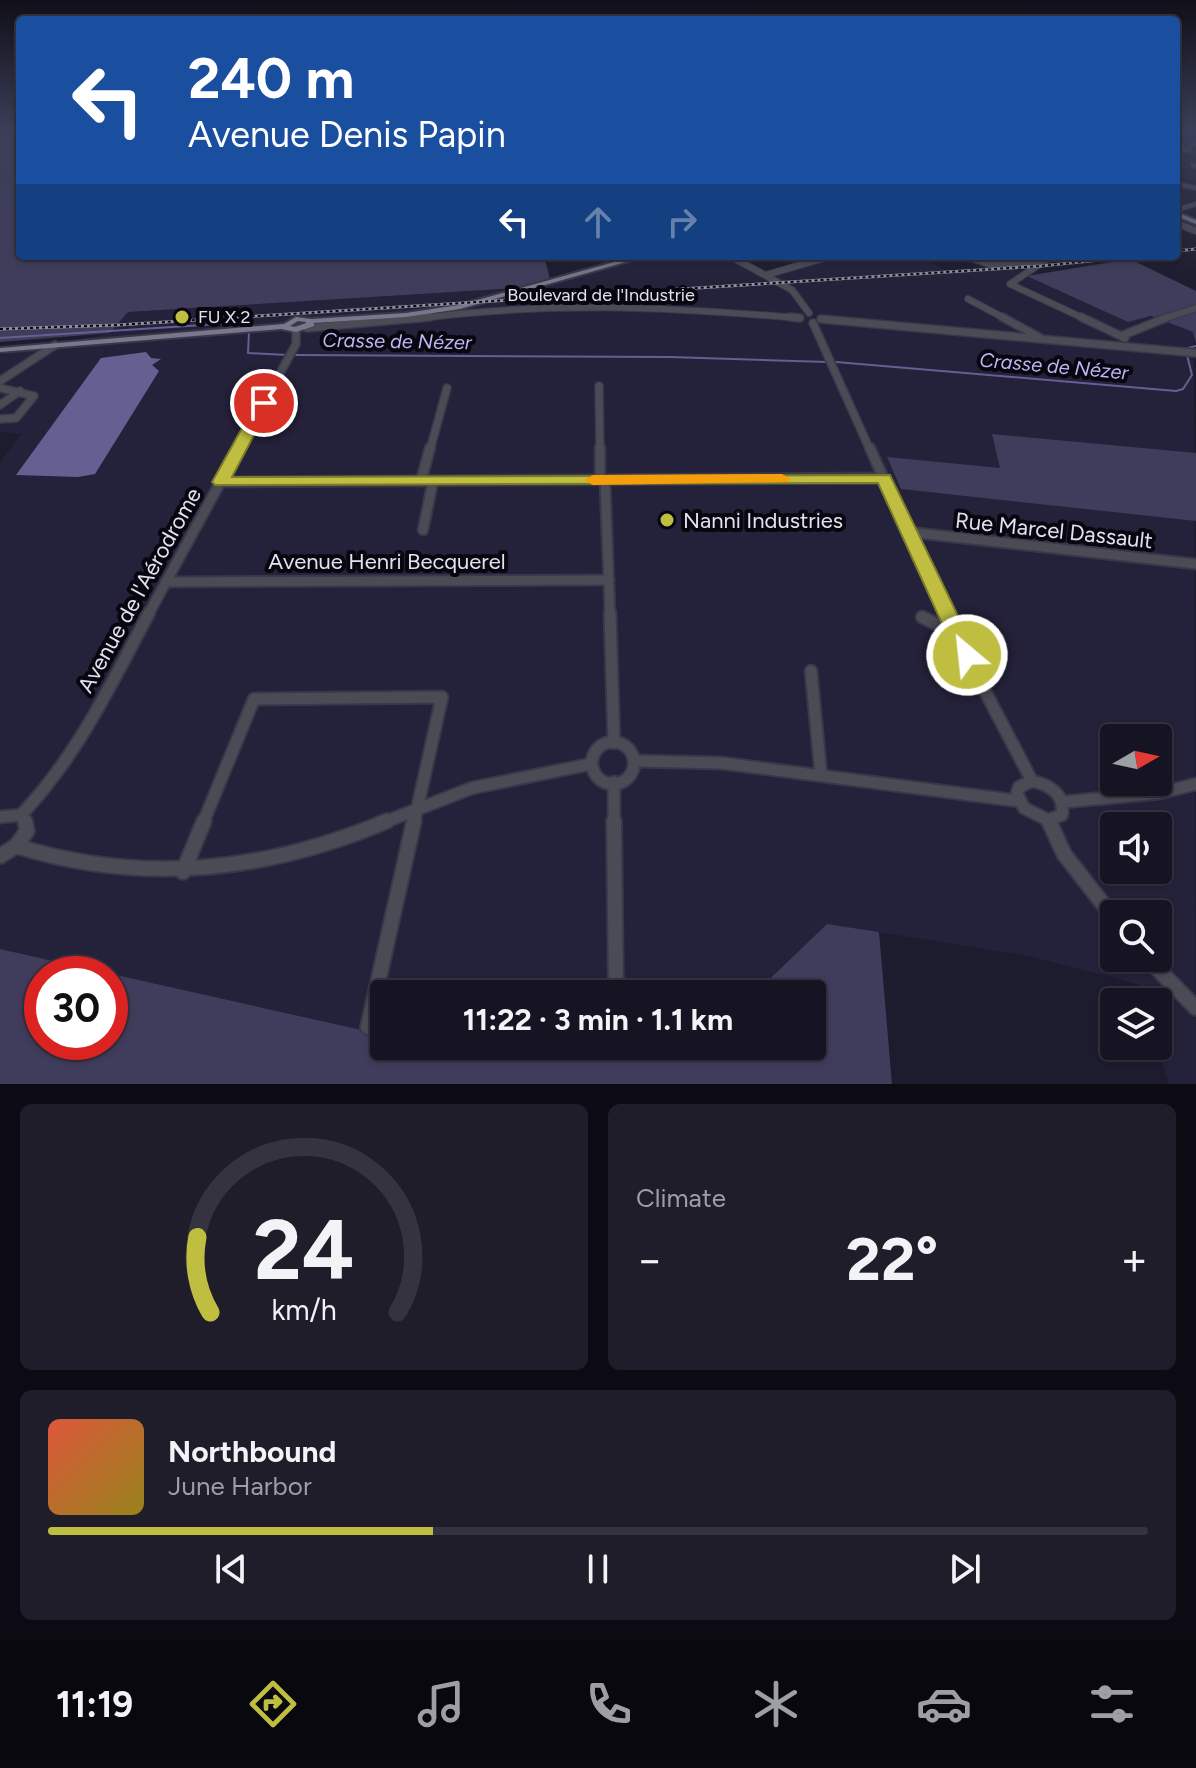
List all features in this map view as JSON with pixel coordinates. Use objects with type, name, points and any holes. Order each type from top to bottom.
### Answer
[{"type":"main road","points":[[0,350],[252,328],[284,326],[296,330],[308,324],[406,315],[460,307],[630,260]]},
{"type":"main road","points":[[284,326],[296,319],[308,324]]},
{"type":"street","points":[[738,260],[792,290],[814,319],[942,609],[1032,781]]},
{"type":"street","points":[[766,275],[817,260]]},
{"type":"street","points":[[978,260],[991,265],[1039,263]]},
{"type":"street","points":[[1045,260],[1010,284],[1121,336],[1132,347]]},
{"type":"street","points":[[968,299],[1042,339]]},
{"type":"street","name":"Boulevard de l'Industrie","points":[[308,324],[574,305],[688,308],[814,319]]},
{"type":"street","points":[[1121,336],[1131,329],[1196,308]]},
{"type":"street","points":[[814,319],[1196,353]]},
{"type":"street","name":"Avenue de l'Aérodrome","points":[[21,815],[56,778],[78,744],[290,355],[297,341],[296,330]]},
{"type":"street","points":[[0,381],[55,345]]},
{"type":"street","points":[[599,386],[614,743]]},
{"type":"street","points":[[0,388],[31,392],[32,400],[16,418],[0,419]]},
{"type":"street","points":[[421,481],[447,388]]},
{"type":"street","points":[[0,405],[20,391]]},
{"type":"street","points":[[221,482],[884,478]]},
{"type":"street","points":[[423,530],[433,481]]},
{"type":"street","name":"Rue Marcel Dassault","points":[[908,532],[1196,564]]},
{"type":"street","name":"Avenue Henri Becquerel","points":[[166,582],[609,580]]},
{"type":"street","points":[[942,609],[936,615],[922,617],[956,635]]},
{"type":"street","points":[[811,671],[821,775]]},
{"type":"street","points":[[183,872],[254,699],[442,697],[368,1027]]},
{"type":"street","points":[[614,743],[630,750],[636,761],[631,775],[614,782],[599,777],[591,764],[599,748],[614,743]]},
{"type":"street","points":[[636,761],[721,763],[821,775],[1019,801],[1031,814],[1048,820],[1062,815],[1063,802],[1051,787],[1032,781],[1019,787],[1019,801]]},
{"type":"street","points":[[16,846],[56,861],[183,872],[253,862],[319,846],[472,788],[591,764]]},
{"type":"street","points":[[614,782],[616,980]]},
{"type":"street","points":[[1063,802],[1160,793],[1196,784]]},
{"type":"street","points":[[0,817],[21,815],[27,825],[27,831],[16,846],[0,856]]},
{"type":"street","points":[[1048,820],[1064,854],[1100,900]]},
{"type":"street","points":[[1159,972],[1196,1008]]},
{"type":"shaded area","points":[[0,182],[16,182],[16,260],[545,260],[550,279],[520,288],[128,312],[110,333],[0,342]]},
{"type":"shaded area","points":[[621,260],[744,260],[772,273],[813,260],[925,260],[947,271],[1012,266],[1027,276],[1194,332],[1196,1084],[1169,1084],[1161,1060],[1172,1060],[1172,988],[1139,988],[1138,984],[1029,956],[827,924],[769,980],[370,980],[370,1032],[128,978],[128,956],[31,956],[0,949],[0,462],[22,434],[0,432],[0,355],[110,333],[128,312],[520,288]]},
{"type":"shaded area","points":[[1132,260],[1196,291],[1196,344],[1193,332],[1151,316],[1128,322],[1027,276]]},
{"type":"shaded area","points":[[146,352],[151,358],[161,359],[152,365],[159,371],[95,474],[78,477],[16,475],[101,358]]},
{"type":"shaded area","points":[[992,434],[1196,453],[1196,521],[901,489],[887,457],[1000,468]]},
{"type":"shaded area","points":[[827,924],[879,932],[892,1084],[0,1084],[0,949],[31,956],[24,956],[24,1060],[128,1060],[128,978],[370,1032],[370,1060],[826,1060],[826,980],[769,980]]},
{"type":"waterway","name":"Crasse de Nézer","points":[[0,338],[250,322],[250,326]]},
{"type":"waterway","name":"Crasse de Nézer","points":[[249,332],[248,353],[288,355]]},
{"type":"waterway","name":"Crasse de Nézer","points":[[1184,349],[1196,346]]},
{"type":"waterway","name":"Crasse de Nézer","points":[[295,355],[670,357],[827,362]]},
{"type":"waterway","name":"Crasse de Nézer","points":[[836,362],[1176,391],[1183,389],[1192,375],[1187,355]]},
{"type":"railway","points":[[1180,251],[1196,249]]},
{"type":"railway","points":[[0,329],[118,325],[1100,260]]},
{"type":"slow traffic","points":[[593,480],[782,479]]},
{"type":"place","name":"FU X 2","points":[[182,317]]},
{"type":"place","name":"Nanni Industries","points":[[667,520]]},
{"type":"route","points":[[264,403],[221,482],[884,478],[942,609],[967,655]]}]
